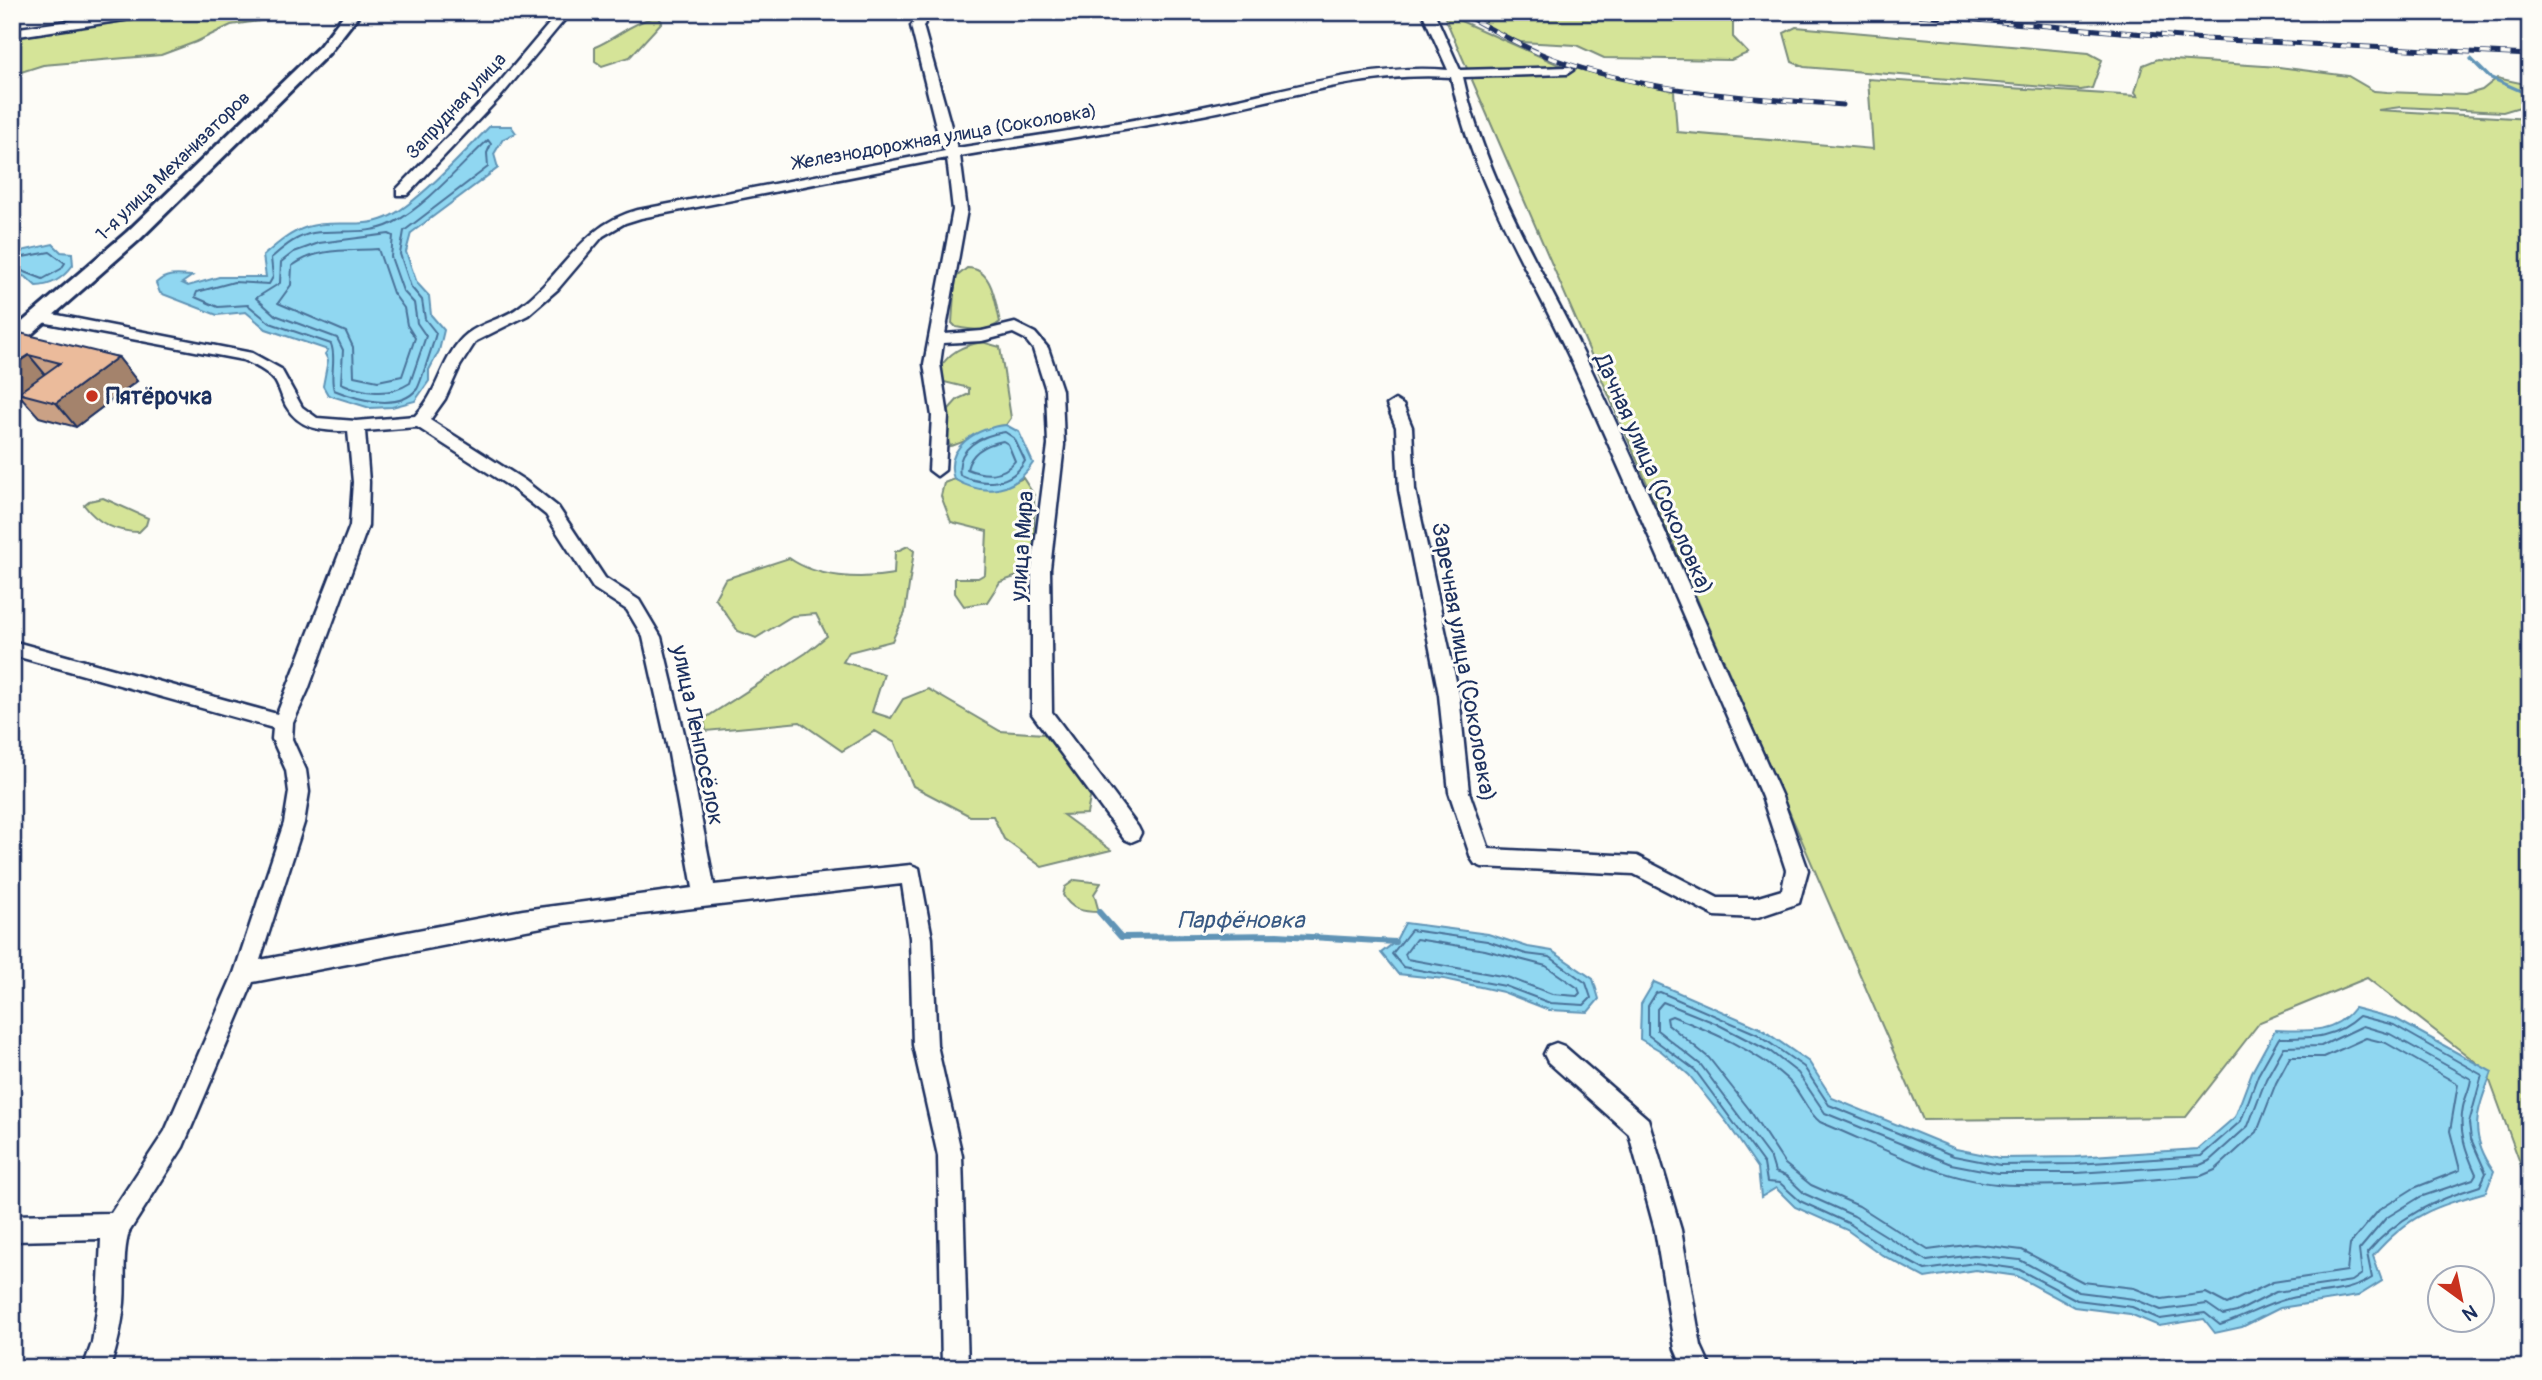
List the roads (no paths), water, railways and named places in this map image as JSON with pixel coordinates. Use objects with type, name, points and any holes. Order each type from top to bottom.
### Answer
[{"type":"street","points":[[12,33],[157,12]]},
{"type":"street","name":"1-я улица Механизаторов","points":[[12,341],[43,317],[133,236],[314,60],[354,12]]},
{"type":"street","name":"Запрудная улица","points":[[402,192],[498,92],[565,12]]},
{"type":"street","points":[[927,12],[917,26],[946,138],[953,153],[960,210],[932,364],[940,416],[937,470]]},
{"type":"street","name":"Дачная улица (Соколовка)","points":[[1428,12],[1456,74],[1463,107],[1490,184],[1582,367],[1772,797],[1797,870],[1791,896]]},
{"type":"street","name":"Железнодорожная улица (Соколовка)","points":[[421,421],[437,399],[452,366],[471,338],[510,320],[534,304],[598,233],[638,214],[953,153],[1163,120],[1379,75],[1419,71],[1448,71],[1456,74],[1567,70]]},
{"type":"street","points":[[43,317],[247,356],[269,366],[282,380],[290,401],[300,415],[312,422],[355,426],[421,421]]},
{"type":"street","name":"улица Мира","points":[[937,339],[982,336],[1015,328],[1030,336],[1040,348],[1054,390],[1055,445],[1041,569],[1042,714],[1131,833]]},
{"type":"street","name":"Заречная улица (Соколовка)","points":[[1395,405],[1404,427],[1407,490],[1449,695],[1459,792],[1482,858],[1637,865],[1715,907],[1755,908],[1791,896]]},
{"type":"street","name":"улица Ленпосёлок","points":[[421,421],[517,484],[552,511],[599,583],[634,605],[652,637],[679,754],[705,894]]},
{"type":"street","points":[[96,1368],[105,1343],[111,1303],[112,1245],[118,1226],[174,1139],[246,972],[294,823],[299,792],[296,771],[282,738],[283,723],[299,690],[359,526],[360,470],[355,426]]},
{"type":"street","points":[[12,648],[283,723]]},
{"type":"street","points":[[246,972],[561,914],[705,894],[774,891],[911,874],[920,938],[925,1045],[950,1156],[955,1368]]},
{"type":"street","points":[[1556,1054],[1639,1127],[1668,1230],[1688,1349],[1698,1368]]},
{"type":"street","points":[[12,1228],[118,1226]]},
{"type":"water","points":[[490,126],[511,126],[516,133],[503,139],[494,154],[498,168],[411,233],[406,252],[417,283],[429,296],[431,315],[444,330],[439,351],[429,370],[429,381],[415,401],[392,407],[370,408],[328,395],[323,386],[328,360],[325,354],[328,350],[266,329],[246,312],[217,315],[160,293],[156,283],[173,275],[192,276],[182,283],[188,286],[219,277],[266,277],[263,256],[294,232],[317,225],[367,223],[398,212],[455,162]]},
{"type":"water","points":[[53,244],[61,252],[72,253],[73,265],[62,277],[52,283],[36,286],[26,277],[12,273],[12,253]]},
{"type":"water","points":[[1006,425],[1019,432],[1033,463],[1025,473],[1008,486],[987,490],[965,485],[954,479],[952,468],[958,448],[974,435]]},
{"type":"water","points":[[1405,923],[1488,934],[1528,947],[1552,951],[1593,979],[1599,999],[1588,1012],[1549,1010],[1503,992],[1444,979],[1398,974],[1381,953],[1395,942]]},
{"type":"water","points":[[1654,982],[1760,1028],[1809,1062],[1832,1098],[1956,1149],[2000,1158],[2076,1157],[2198,1149],[2235,1117],[2252,1072],[2275,1030],[2329,1027],[2338,1023],[2354,1008],[2396,1019],[2492,1072],[2477,1122],[2480,1145],[2494,1171],[2486,1192],[2437,1208],[2399,1230],[2373,1256],[2382,1281],[2358,1296],[2280,1308],[2242,1327],[2215,1333],[2204,1319],[2159,1326],[2130,1314],[2074,1307],[2017,1276],[1975,1270],[1925,1278],[1882,1255],[1847,1230],[1795,1207],[1776,1188],[1761,1197],[1758,1168],[1728,1124],[1689,1075],[1661,1051],[1640,1039],[1641,1004]]},
{"type":"waterway","points":[[2471,59],[2489,77],[2530,95]]},
{"type":"waterway","name":"Парфёновка","points":[[1099,912],[1121,937],[1277,935],[1395,942]]},
{"type":"railway","points":[[1459,12],[1554,59],[1625,79],[1697,92],[1843,105]]},
{"type":"railway","points":[[1882,12],[2205,39],[2530,55]]},
{"type":"place","name":"Пятёрочка","points":[[92,396]]}]
